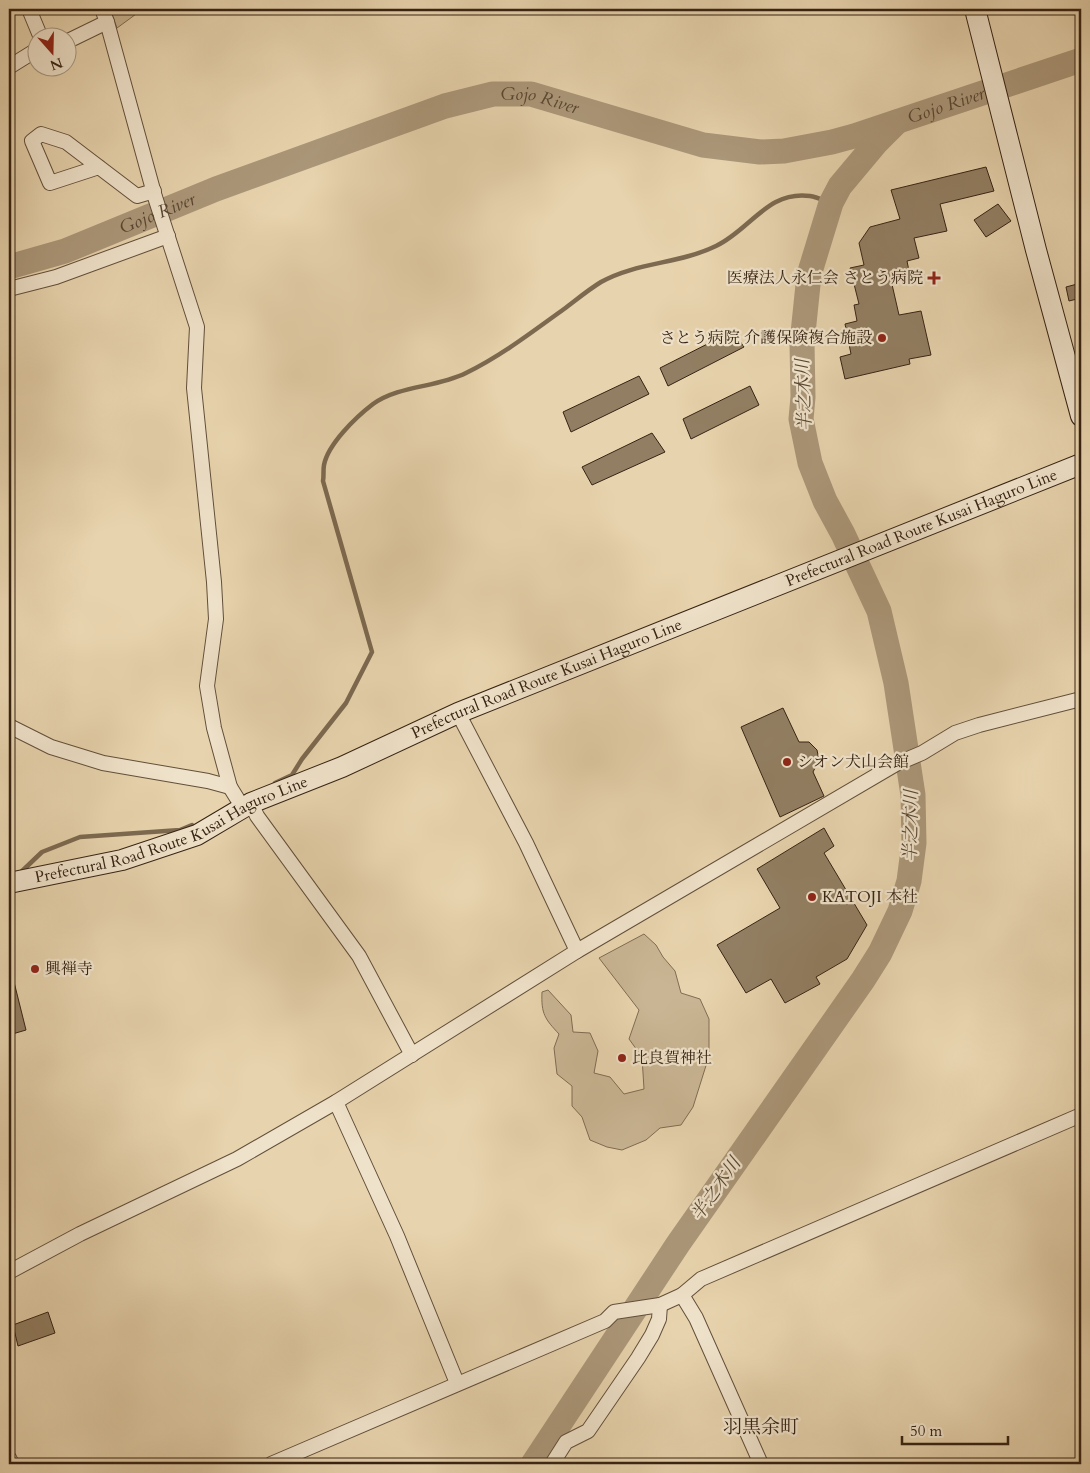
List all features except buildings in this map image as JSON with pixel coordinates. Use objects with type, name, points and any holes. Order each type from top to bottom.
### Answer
[{"type":"main road","points":[[975,9],[1036,250],[1081,416]]},
{"type":"main road","name":"Prefectural Road Route Kusai Haguro Line","points":[[9,883],[131,856],[197,835],[247,806],[342,767],[458,713],[1081,464]]},
{"type":"street","points":[[29,9],[37,28]]},
{"type":"street","points":[[78,34],[104,15],[154,194],[197,327],[194,388],[214,582],[216,619],[207,686],[214,728],[230,787],[257,816],[359,956],[412,1055]]},
{"type":"street","points":[[9,67],[28,55]]},
{"type":"street","points":[[98,167],[50,184],[32,141],[41,134],[66,142],[137,196],[154,194]]},
{"type":"street","points":[[9,289],[56,278],[166,231]]},
{"type":"street","points":[[9,1272],[80,1234],[237,1159],[336,1102],[577,951],[896,764],[922,753],[955,733],[978,725],[1081,699]]},
{"type":"street","points":[[458,713],[526,843],[577,951]]},
{"type":"street","points":[[9,726],[51,747],[103,763],[208,781],[230,787]]},
{"type":"street","points":[[336,1102],[397,1236],[457,1383]]},
{"type":"street","points":[[280,1462],[457,1383],[605,1321],[614,1312],[660,1305],[682,1295],[701,1279],[1081,1115]]},
{"type":"street","points":[[682,1295],[696,1318],[761,1464]]},
{"type":"street","points":[[552,1464],[566,1442],[588,1431],[652,1335],[659,1319],[660,1305]]},
{"type":"street","points":[[9,1458],[12,1464]]},
{"type":"shaded area","points":[[110,9],[143,9],[117,28]]},
{"type":"shaded area","points":[[644,934],[656,945],[675,971],[681,993],[700,999],[709,1019],[709,1056],[693,1107],[681,1125],[660,1128],[646,1140],[622,1150],[607,1147],[590,1140],[582,1117],[572,1106],[572,1086],[557,1074],[554,1048],[559,1034],[545,1016],[542,1006],[542,992],[548,990],[571,1015],[573,1032],[590,1033],[598,1051],[594,1073],[610,1077],[624,1094],[644,1089],[642,1057],[629,1039],[639,1010],[599,958]]},
{"type":"waterway","name":"Gojo River","points":[[9,267],[65,251],[216,189],[445,106],[493,94],[531,94],[703,145],[760,152],[784,151],[854,136],[1081,60]]},
{"type":"waterway","name":"半之木川","points":[[533,1464],[678,1244],[863,980],[880,953],[900,911],[909,881],[914,843],[913,795],[896,683],[879,611],[843,534],[825,501],[810,463],[801,419],[803,397],[802,343],[809,275],[831,203],[840,186],[876,143],[897,122]]},
{"type":"waterway","points":[[275,783],[292,775],[302,759],[346,703],[372,652],[323,481],[324,467],[331,448],[351,423],[373,404],[395,393],[443,382],[466,373],[492,359],[596,285],[615,275],[702,252],[716,246],[782,199],[795,196],[810,196],[831,203]]},
{"type":"waterway","points":[[20,873],[42,852],[80,837],[180,830],[192,825]]},
{"type":"place","name":"医療法人永仁会 さとう病院","points":[[934,278]]},
{"type":"place","name":"さとう病院 介護保険複合施設","points":[[882,338]]},
{"type":"place","name":"シオン犬山会館","points":[[787,762]]},
{"type":"place","name":"KATOJI 本社","points":[[812,897]]},
{"type":"place","name":"興禅寺","points":[[35,969]]},
{"type":"place","name":"比良賀神社","points":[[622,1058]]},
{"type":"district","name":"羽黒余町","points":[[761,1427]]}]
